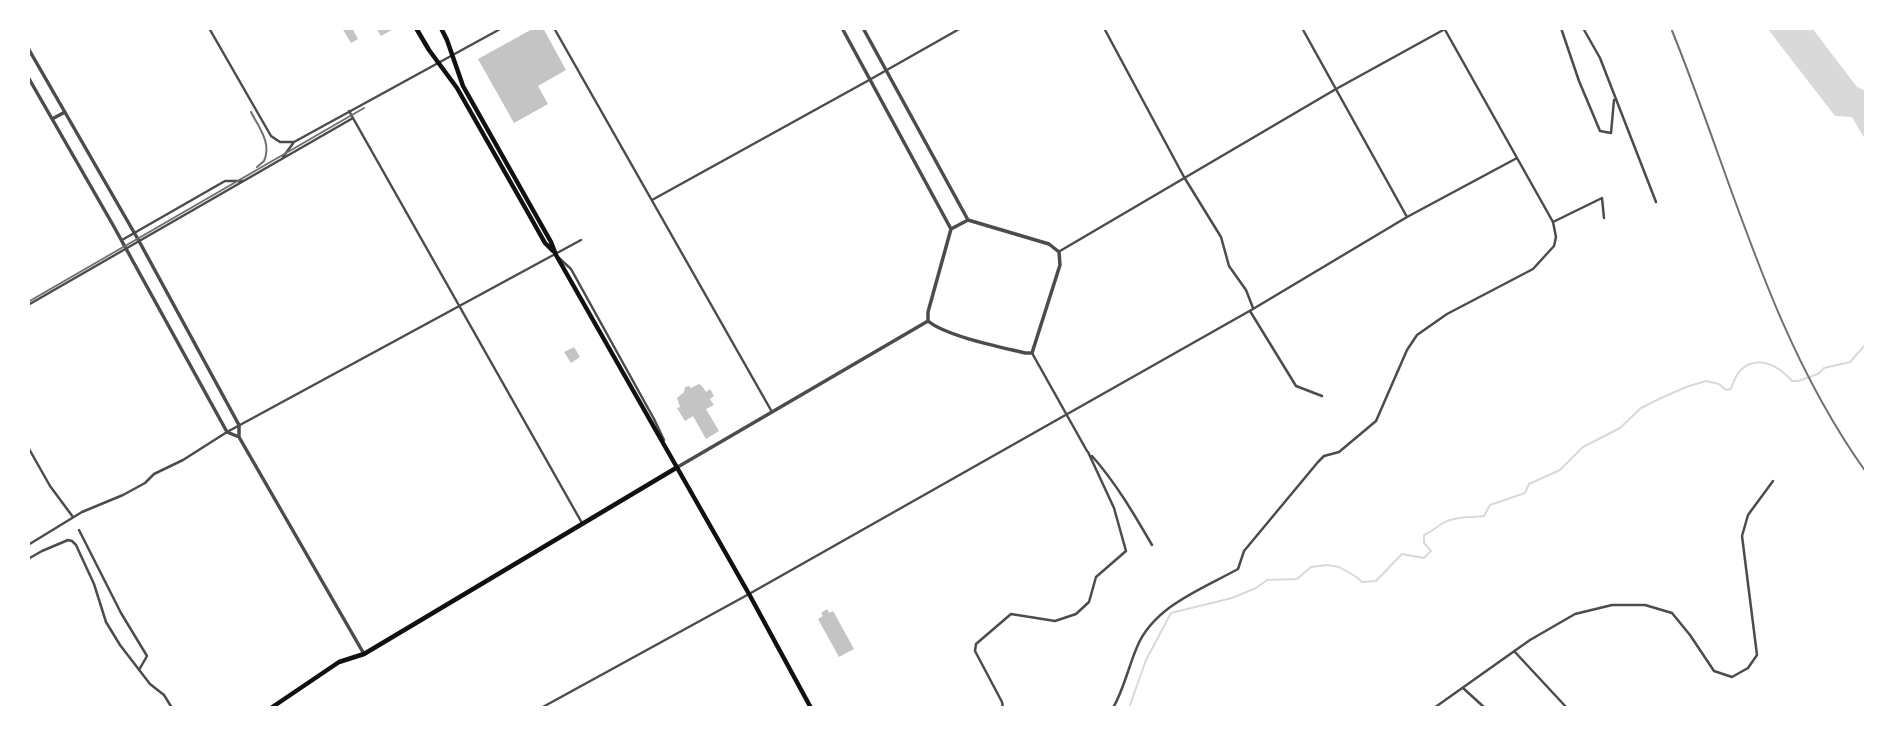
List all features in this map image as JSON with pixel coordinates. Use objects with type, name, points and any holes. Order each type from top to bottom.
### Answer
[{"type":"main road","points":[[416,28],[457,88],[545,243],[556,255]]},
{"type":"main road","points":[[441,28],[463,86],[811,708]]},
{"type":"main road","points":[[271,708],[340,662],[364,654],[676,468]]},
{"type":"street","points":[[209,28],[271,136],[280,142],[294,142]]},
{"type":"street","points":[[282,158],[294,142],[502,28]]},
{"type":"street","points":[[554,28],[772,412]]},
{"type":"street","points":[[842,28],[951,229],[928,312],[928,321],[935,328],[953,334],[1025,354],[1032,353]]},
{"type":"street","points":[[863,28],[968,220]]},
{"type":"street","points":[[652,200],[961,28]]},
{"type":"street","points":[[1104,28],[1184,177],[1221,237],[1229,266],[1246,290],[1251,310],[1296,386],[1322,396]]},
{"type":"street","points":[[1302,28],[1407,217]]},
{"type":"street","points":[[1059,252],[1184,177],[1445,28],[1553,222],[1556,237],[1554,246],[1533,269],[1447,314],[1417,335],[1407,350],[1376,421],[1339,452],[1324,456],[1318,462],[1244,551],[1238,569],[1157,617],[1138,645],[1122,693],[1113,708]]},
{"type":"street","points":[[1561,28],[1600,131],[1611,133],[1615,96]]},
{"type":"street","points":[[1583,28],[1600,58],[1656,202]]},
{"type":"street","points":[[28,48],[139,241],[239,425],[239,437],[364,654]]},
{"type":"street","points":[[28,77],[228,432],[239,437]]},
{"type":"street","points":[[349,111],[582,523]]},
{"type":"street","points":[[52,119],[65,112]]},
{"type":"street","points":[[28,304],[353,118]]},
{"type":"street","points":[[541,708],[749,594],[1251,310],[1407,217],[1517,158]]},
{"type":"street","points":[[121,240],[225,181],[243,181]]},
{"type":"street","points":[[1553,222],[1602,198],[1604,218]]},
{"type":"street","points":[[951,229],[968,220],[1049,244],[1059,252],[1060,265],[1032,353],[1088,452],[1114,508],[1126,551],[1096,577],[1089,602],[1076,614],[1055,621],[1012,614],[976,644],[975,651],[1003,708]]},
{"type":"street","points":[[28,545],[73,517],[124,495],[145,483],[154,474],[183,460],[239,425],[581,240]]},
{"type":"street","points":[[676,468],[928,321]]},
{"type":"street","points":[[28,447],[50,486],[73,517]]},
{"type":"street","points":[[1088,452],[1132,510],[1152,545]]},
{"type":"street","points":[[1434,708],[1514,651],[1575,614],[1612,605],[1645,605],[1672,613],[1714,671],[1732,677],[1748,668],[1758,654],[1742,536],[1748,516],[1773,481]]},
{"type":"street","points":[[79,530],[121,613],[147,656],[139,670]]},
{"type":"street","points":[[28,559],[68,540],[76,545],[94,584],[106,622],[139,670],[150,684],[164,695],[172,708]]},
{"type":"street","points":[[1514,651],[1567,708]]},
{"type":"street","points":[[1463,688],[1485,708]]},
{"type":"shaded area","points":[[1767,28],[1812,28],[1857,87],[1866,91],[1866,141],[1852,117],[1835,116]]},
{"type":"building","points":[[342,28],[352,28],[358,39],[351,43]]},
{"type":"building","points":[[376,28],[395,28],[381,36]]},
{"type":"building","points":[[534,28],[543,28],[566,70],[538,86],[548,104],[514,123],[478,59]]},
{"type":"building","points":[[574,347],[580,357],[571,363],[564,352]]},
{"type":"building","points":[[699,384],[706,392],[710,389],[714,396],[710,399],[714,405],[706,409],[719,431],[706,439],[693,416],[685,421],[677,408],[680,407],[677,398],[684,392],[685,387],[691,388]]},
{"type":"building","points":[[827,609],[829,613],[833,611],[854,649],[839,657],[818,619]]},
{"type":"waterway","points":[[1129,708],[1146,660],[1171,613],[1232,598],[1267,580],[1297,579],[1311,567],[1339,567],[1362,582],[1376,581],[1402,554],[1424,558],[1431,551],[1424,543],[1424,535],[1448,521],[1484,516],[1490,505],[1525,493],[1529,484],[1560,470],[1583,447],[1620,428],[1641,408],[1659,399],[1706,381],[1719,384],[1726,390],[1731,389],[1742,369],[1757,362],[1775,367],[1792,381],[1798,381],[1818,374],[1824,368],[1850,362],[1866,344]]},
{"type":"tram line","points":[[28,302],[364,108]]},
{"type":"tram line","points":[[251,112],[266,142],[264,161],[257,167]]},
{"type":"railway","points":[[1671,28],[1778,312],[1833,421],[1866,472]]}]
